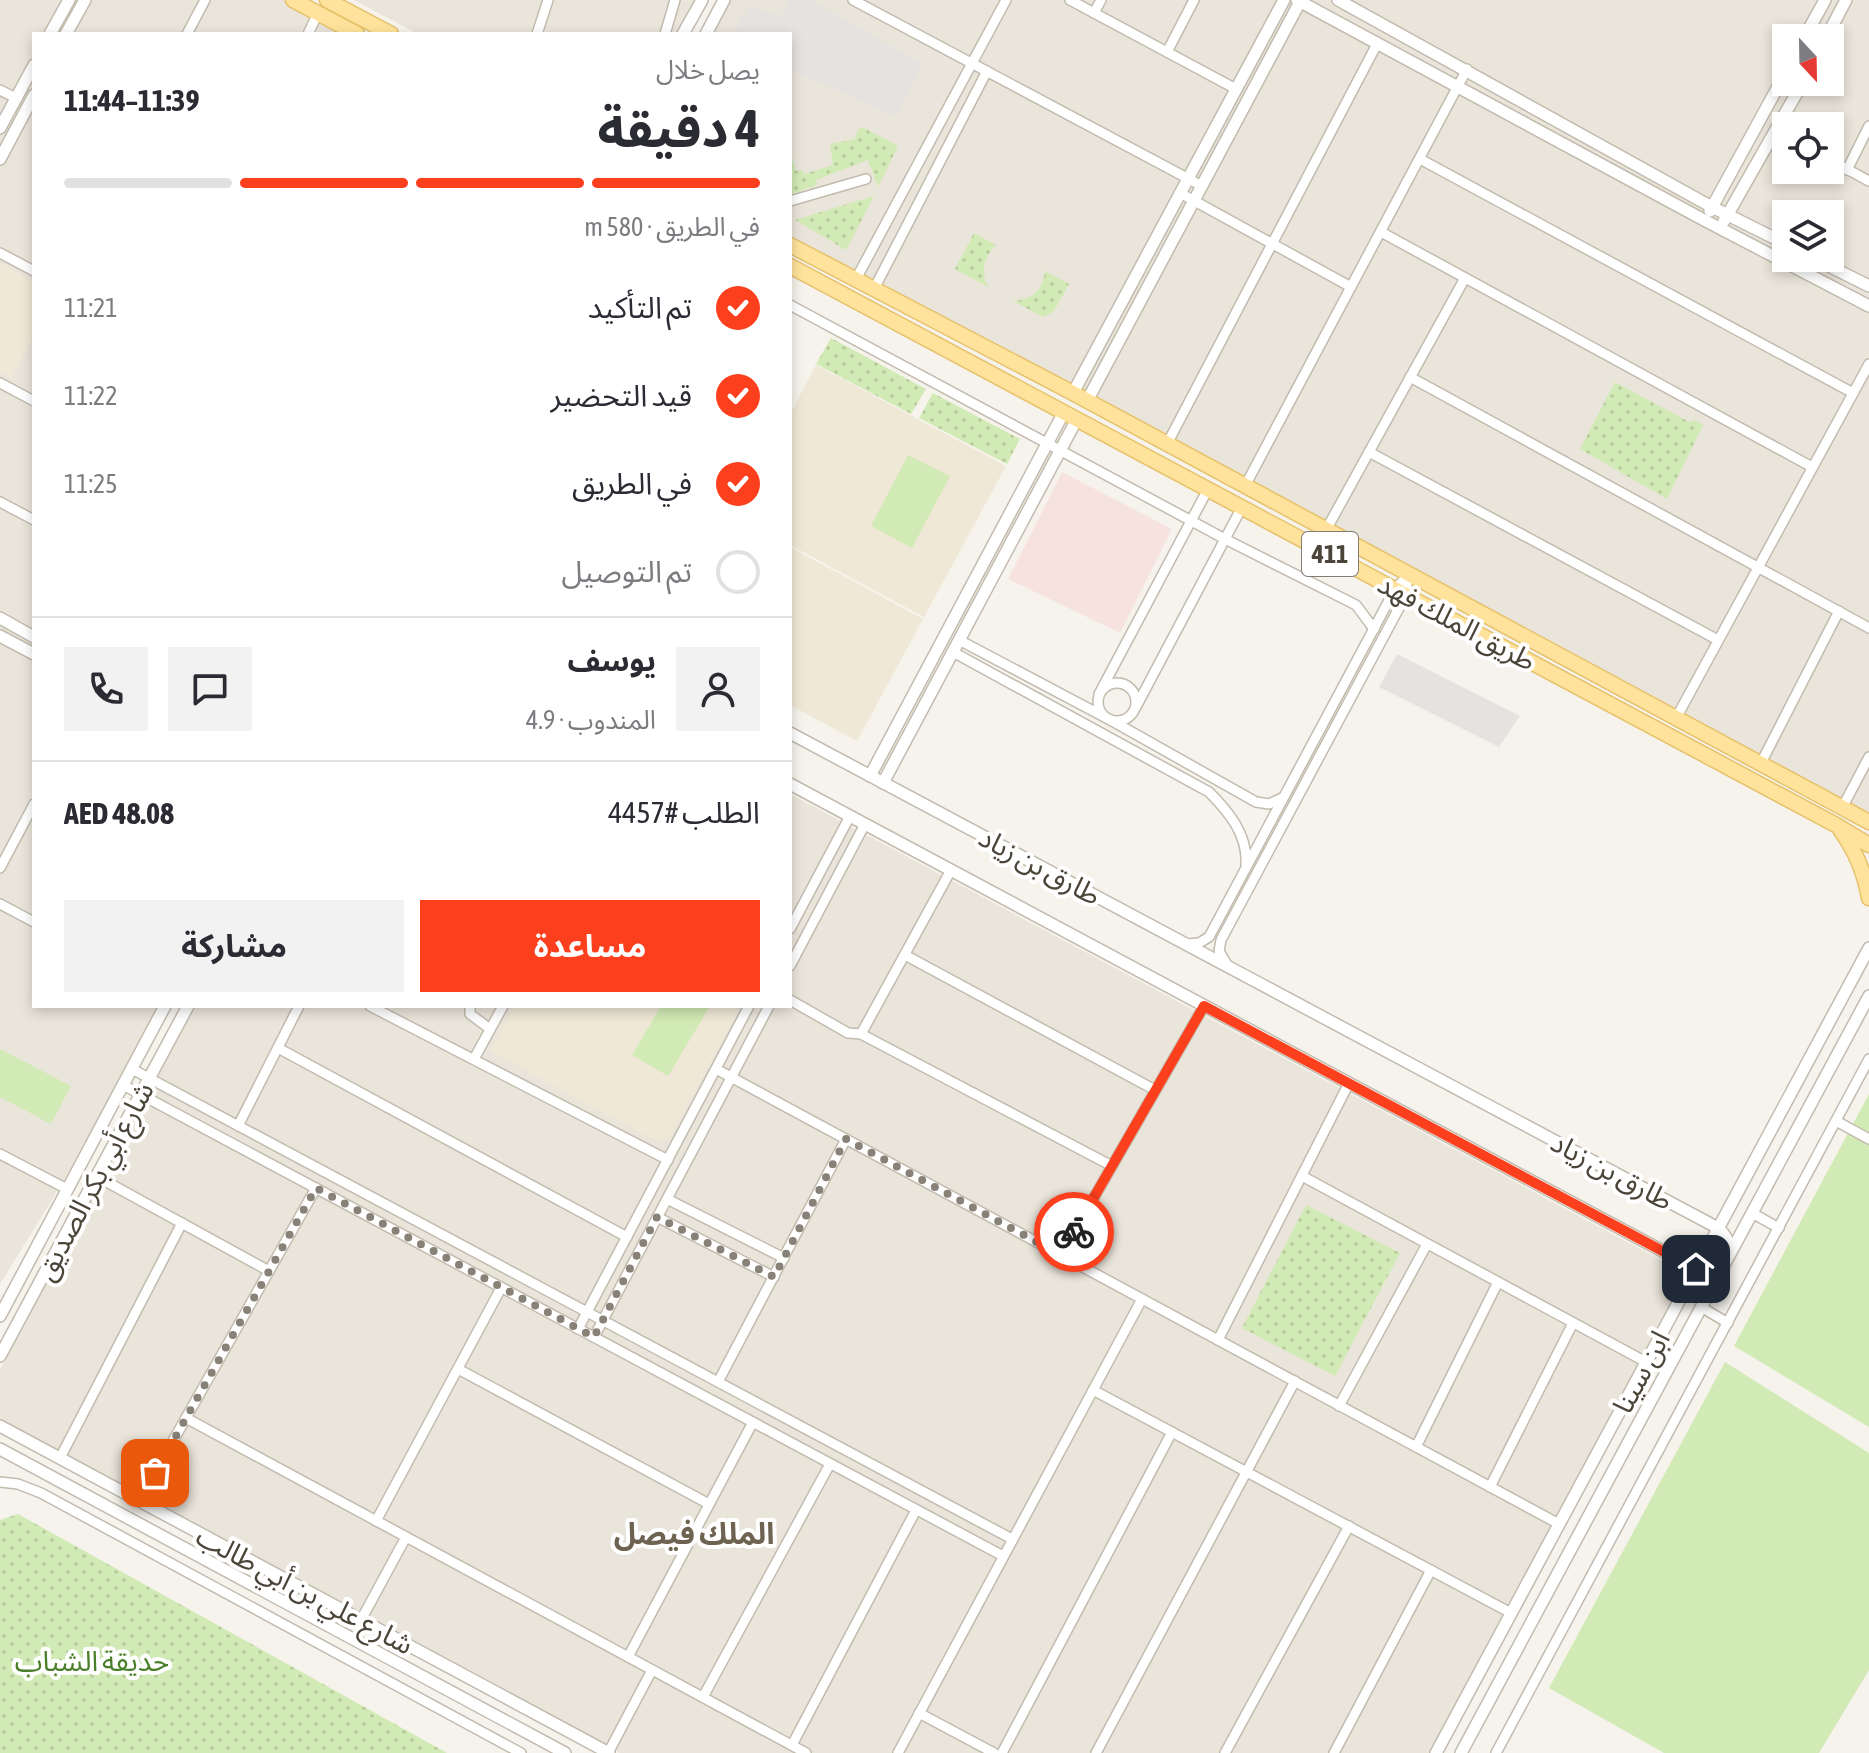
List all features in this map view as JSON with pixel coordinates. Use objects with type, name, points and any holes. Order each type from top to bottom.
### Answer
[{"type":"main road","points":[[293,0],[353,32]]},
{"type":"main road","points":[[327,0],[387,32]]},
{"type":"main road","name":"طريق الملك فهد","points":[[792,246],[1073,393],[1869,822]]},
{"type":"main road","name":"طريق الملك فهد","points":[[792,267],[1869,845]]},
{"type":"main road","points":[[1836,825],[1849,842],[1867,885],[1869,898]]},
{"type":"street","points":[[51,32],[69,0]]},
{"type":"street","points":[[67,32],[85,0]]},
{"type":"street","points":[[188,32],[205,0]]},
{"type":"street","points":[[538,32],[548,0]]},
{"type":"street","points":[[666,32],[675,0]]},
{"type":"street","points":[[684,32],[702,0]]},
{"type":"street","points":[[707,32],[724,0]]},
{"type":"street","points":[[853,0],[1202,186]]},
{"type":"street","points":[[856,279],[1006,0]]},
{"type":"street","points":[[1070,0],[1236,89]]},
{"type":"street","points":[[1094,13],[1101,0]]},
{"type":"street","points":[[1167,52],[1194,0]]},
{"type":"street","points":[[1073,393],[1284,0]]},
{"type":"street","points":[[1338,0],[1712,207],[1772,237]]},
{"type":"street","points":[[1087,401],[1299,1],[1720,229],[1869,306]]},
{"type":"street","points":[[1811,24],[1822,1],[1843,1],[1832,24]]},
{"type":"street","points":[[309,32],[318,13]]},
{"type":"street","points":[[1167,444],[1377,44]]},
{"type":"street","points":[[0,128],[32,69]]},
{"type":"street","points":[[1245,486],[1467,69]]},
{"type":"street","points":[[874,289],[987,71]]},
{"type":"street","points":[[0,90],[16,98]]},
{"type":"street","points":[[1704,220],[1773,96]]},
{"type":"street","points":[[0,159],[32,99]]},
{"type":"street","points":[[1847,170],[1869,126]]},
{"type":"street","points":[[1720,229],[1772,148]]},
{"type":"street","points":[[1420,159],[1853,393]]},
{"type":"street","points":[[1844,168],[1869,181]]},
{"type":"street","points":[[792,200],[866,179]]},
{"type":"street","points":[[1180,193],[1351,287]]},
{"type":"street","points":[[1381,232],[1812,467]]},
{"type":"street","points":[[0,253],[32,270]]},
{"type":"street","points":[[1841,272],[1869,286]]},
{"type":"street","points":[[1326,530],[1465,278]]},
{"type":"street","points":[[792,306],[1062,448],[1225,539],[1356,605],[1374,629]]},
{"type":"street","points":[[1675,720],[1869,364]]},
{"type":"street","points":[[1410,377],[1869,628]]},
{"type":"street","points":[[0,383],[32,400]]},
{"type":"street","points":[[870,776],[1047,442],[1070,416]]},
{"type":"street","points":[[883,783],[1062,448],[1070,416]]},
{"type":"street","points":[[1369,452],[1718,640]]},
{"type":"street","points":[[1115,740],[1109,719],[1098,701],[1099,694],[1208,489]]},
{"type":"street","points":[[0,502],[32,519]]},
{"type":"street","points":[[1085,724],[1130,717],[1242,507]]},
{"type":"street","points":[[1230,968],[1219,951],[1221,940],[1408,575]]},
{"type":"street","points":[[1186,944],[1199,943],[1209,937],[1374,629],[1401,592]]},
{"type":"street","points":[[1760,765],[1839,611]]},
{"type":"street","points":[[32,636],[5,621],[1,638],[32,653]]},
{"type":"street","points":[[956,646],[1109,719],[1256,802],[1269,804],[1285,796]]},
{"type":"street","points":[[956,646],[1085,724],[1209,792],[1231,816],[1239,832],[1245,846],[1246,869]]},
{"type":"street","points":[[1099,694],[1108,685],[1121,683],[1136,695],[1136,707]]},
{"type":"street","name":"طارق بن زياد","points":[[792,734],[1718,1228]]},
{"type":"street","points":[[1842,808],[1869,757]]},
{"type":"street","name":"طارق بن زياد","points":[[792,785],[1696,1269]]},
{"type":"street","points":[[0,868],[32,808]]},
{"type":"street","points":[[792,925],[850,816]]},
{"type":"street","points":[[792,962],[865,824]]},
{"type":"street","points":[[861,1034],[951,870]]},
{"type":"street","points":[[0,904],[32,921]]},
{"type":"street","name":"ابن سينا","points":[[1436,1753],[1869,948]]},
{"type":"street","points":[[905,955],[1155,1090]]},
{"type":"street","name":"ابن سينا","points":[[1461,1753],[1869,996]]},
{"type":"street","points":[[792,1001],[848,1033],[861,1034],[1112,1166]]},
{"type":"street","points":[[1061,1255],[1204,1006]]},
{"type":"street","name":"شارع أبي بكر الصديق","points":[[0,1316],[5,1294],[67,1189],[164,1008]]},
{"type":"street","name":"شارع أبي بكر الصديق","points":[[0,1356],[187,1008]]},
{"type":"street","points":[[238,1126],[298,1008]]},
{"type":"street","points":[[374,1008],[668,1160]]},
{"type":"street","points":[[470,1008],[474,1020],[490,1029]]},
{"type":"street","points":[[474,1059],[502,1008]]},
{"type":"street","points":[[578,1329],[748,1008]]},
{"type":"street","points":[[594,1337],[768,1008]]},
{"type":"street","points":[[278,1048],[627,1237]]},
{"type":"street","points":[[1496,1753],[1869,1059]]},
{"type":"street","points":[[132,1069],[1012,1539]]},
{"type":"street","points":[[716,1069],[1559,1524]]},
{"type":"street","points":[[1218,1340],[1349,1083]]},
{"type":"street","points":[[123,1085],[1003,1556]]},
{"type":"street","points":[[1836,1121],[1869,1139]]},
{"type":"street","points":[[718,1382],[846,1139]]},
{"type":"street","points":[[0,1154],[67,1189]]},
{"type":"street","points":[[96,1176],[269,1271]]},
{"type":"street","points":[[1302,1176],[1646,1362]]},
{"type":"street","points":[[139,1501],[316,1188]]},
{"type":"street","points":[[667,1199],[784,1258]]},
{"type":"street","points":[[1752,1213],[1779,1228]]},
{"type":"street","points":[[657,1217],[774,1277]]},
{"type":"street","points":[[60,1458],[182,1223]]},
{"type":"street","points":[[1696,1269],[1710,1271],[1726,1260],[1728,1239],[1718,1228]]},
{"type":"street","points":[[1339,1406],[1427,1244]]},
{"type":"street","points":[[1416,1447],[1498,1282]]},
{"type":"street","points":[[376,1521],[501,1288]]},
{"type":"street","points":[[898,1753],[1142,1299]]},
{"type":"street","points":[[1701,1307],[1728,1323]]},
{"type":"street","points":[[1490,1487],[1573,1323]]},
{"type":"street","points":[[458,1369],[709,1504]]},
{"type":"street","points":[[1096,1753],[1295,1381]]},
{"type":"street","points":[[1093,1390],[1511,1613]]},
{"type":"street","points":[[186,1418],[806,1753]]},
{"type":"street","points":[[628,1657],[753,1422]]},
{"type":"street","name":"شارع علي بن أبي طالب","points":[[0,1426],[609,1753]]},
{"type":"street","points":[[1002,1753],[1172,1432]]},
{"type":"street","name":"شارع علي بن أبي طالب","points":[[0,1449],[565,1753]]},
{"type":"street","points":[[703,1697],[830,1464]]},
{"type":"street","points":[[0,1482],[18,1484],[41,1493],[521,1753]]},
{"type":"street","points":[[792,1745],[916,1510]]},
{"type":"street","points":[[1225,1753],[1349,1526]]},
{"type":"street","points":[[361,1620],[406,1537]]},
{"type":"street","points":[[1334,1753],[1431,1570]]},
{"type":"street","points":[[609,1753],[652,1670]]},
{"type":"street","points":[[919,1713],[994,1753]]},
{"type":"shaded area","points":[[0,0],[283,0],[344,32],[32,32],[32,1008],[158,1008],[63,1182],[0,1284]]},
{"type":"shaded area","points":[[354,0],[695,0],[677,32],[414,32]]},
{"type":"shaded area","points":[[729,0],[1869,0],[1869,818],[792,241],[792,32],[712,32]]},
{"type":"shaded area","points":[[789,0],[811,0],[923,64],[896,117],[792,70],[792,32],[732,32],[750,5],[780,16]]},
{"type":"shaded area","points":[[0,263],[32,281],[32,338],[11,378],[0,372]]},
{"type":"shaded area","points":[[816,365],[1006,466],[924,617],[792,546],[792,410]]},
{"type":"shaded area","points":[[1062,472],[1172,529],[1120,633],[1008,579]]},
{"type":"shaded area","points":[[792,548],[923,619],[857,741],[792,706]]},
{"type":"shaded area","points":[[1397,654],[1520,716],[1499,747],[1379,687]]},
{"type":"shaded area","points":[[792,795],[1687,1274],[1430,1753],[620,1753],[0,1420],[0,1370],[194,1008],[792,1008]]},
{"type":"shaded area","points":[[514,1008],[735,1008],[737,1013],[669,1139],[656,1141],[490,1051]]},
{"type":"green space","points":[[864,128],[898,146],[878,187],[868,160],[816,180],[817,185],[792,193],[792,158],[796,171],[802,170],[804,174],[833,165],[830,144],[855,139],[858,129]]},
{"type":"green space","points":[[874,196],[846,250],[795,220]]},
{"type":"green space","points":[[974,233],[996,245],[984,264],[988,287],[955,269]]},
{"type":"green space","points":[[1045,271],[1069,284],[1054,311],[1043,317],[1013,301],[1026,299],[1035,293],[1042,284]]},
{"type":"green space","points":[[831,338],[926,389],[911,414],[816,364]]},
{"type":"green space","points":[[1615,382],[1689,422],[1695,420],[1703,425],[1667,499],[1580,449]]},
{"type":"green space","points":[[933,393],[1020,439],[1007,464],[919,418]]},
{"type":"green space","points":[[908,455],[950,476],[912,548],[871,526]]},
{"type":"green space","points":[[660,1008],[709,1008],[668,1076],[632,1055]]},
{"type":"green space","points":[[0,1049],[71,1086],[51,1124],[0,1097]]},
{"type":"green space","points":[[1869,1094],[1869,1427],[1734,1346]]},
{"type":"green space","points":[[1306,1205],[1400,1253],[1335,1376],[1242,1328]]},
{"type":"green space","points":[[1725,1362],[1869,1453],[1869,1670],[1819,1753],[1664,1753],[1549,1688]]},
{"type":"green space","name":"حديقة الشباب","points":[[18,1514],[447,1753],[0,1753],[0,1520]]},
{"type":"way so far","points":[[155,1473],[316,1188],[594,1337],[657,1217],[774,1277],[846,1139],[1061,1255],[1074,1232]]},
{"type":"district","name":"الملك فيصل","points":[[694,1534]]},
{"type":"route","points":[[1074,1232],[1204,1006],[1696,1269]]}]
